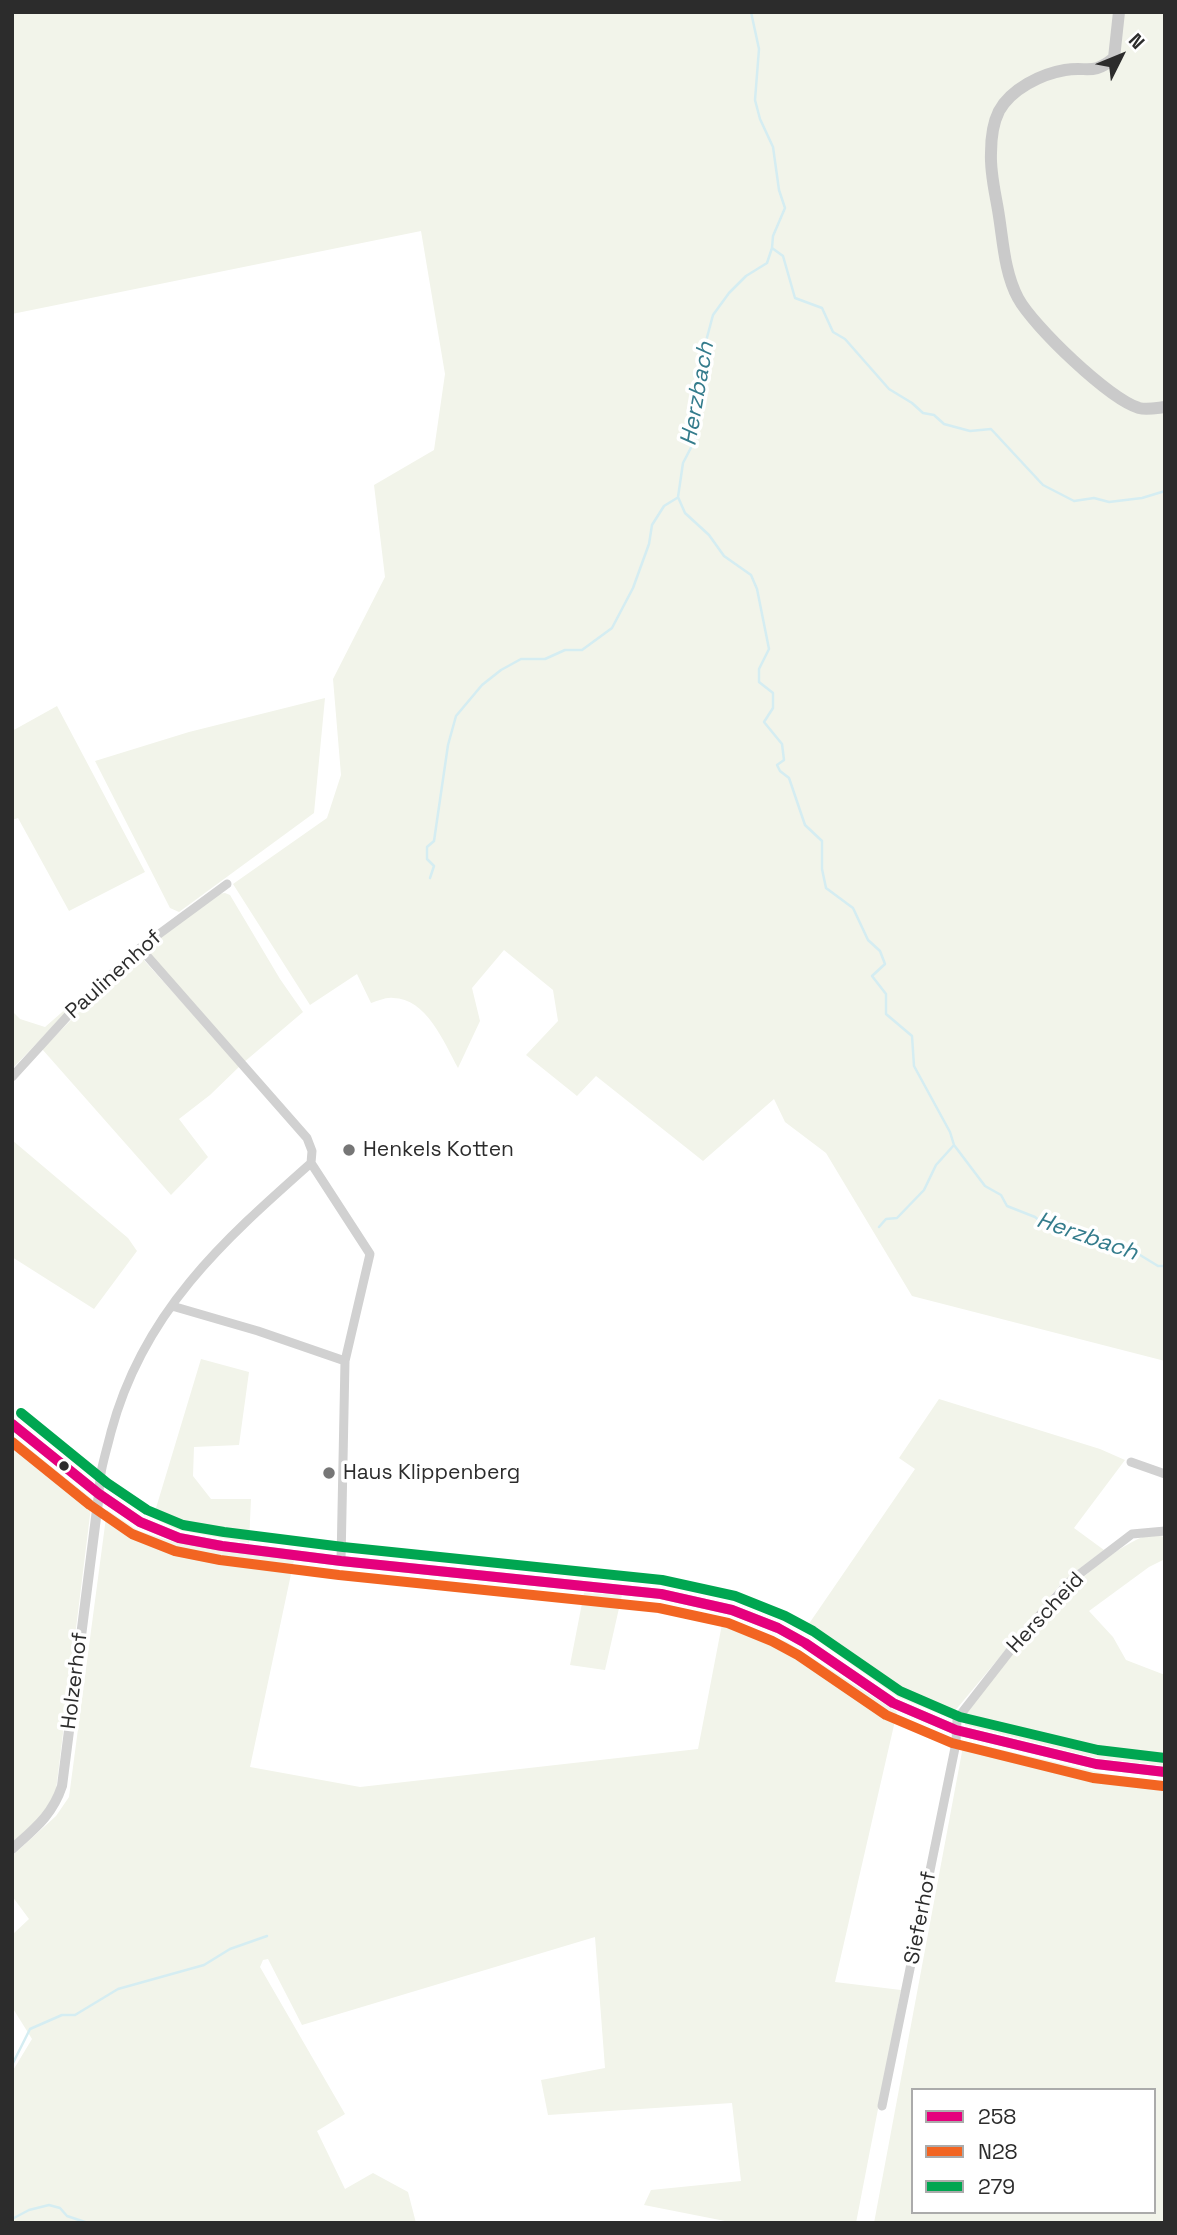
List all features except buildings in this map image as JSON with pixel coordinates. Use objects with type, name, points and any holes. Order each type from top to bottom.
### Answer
[{"type":"main road","points":[[1119,12],[1114,58],[1102,68],[1068,69],[1050,74],[1013,95],[999,111],[990,154],[1010,281],[1030,316],[1056,345],[1124,401],[1148,409],[1165,407]]},
{"type":"street","name":"Paulinenhof","points":[[12,1077],[75,1009],[140,948],[227,884]]},
{"type":"street","points":[[140,948],[307,1138],[312,1151],[311,1163],[370,1254],[345,1361],[341,1560]]},
{"type":"street","points":[[99,1494],[99,1478],[118,1408],[147,1342],[204,1263],[234,1232],[311,1163]]},
{"type":"street","points":[[172,1306],[258,1331],[345,1361]]},
{"type":"street","points":[[12,1424],[99,1494],[140,1522],[179,1538],[222,1546],[341,1560],[661,1594],[732,1610],[778,1628],[838,1664],[893,1703],[956,1730],[1096,1764],[1165,1772]]},
{"type":"street","points":[[1131,1462],[1165,1474]]},
{"type":"street","name":"Holzerhof","points":[[12,1849],[47,1817],[56,1804],[62,1786],[99,1494]]},
{"type":"street","name":"Herscheid","points":[[956,1730],[957,1720],[1024,1633],[1069,1582],[1132,1534],[1165,1531]]},
{"type":"street","name":"Sieferhof","points":[[883,2106],[951,1769],[956,1730]]},
{"type":"shaded area","points":[[12,12],[1165,12],[1165,1361],[912,1296],[826,1153],[785,1122],[774,1099],[703,1161],[596,1076],[577,1096],[526,1055],[558,1021],[553,990],[504,950],[472,988],[480,1021],[458,1068],[440,1034],[424,1013],[405,1000],[388,998],[371,1003],[357,974],[310,1005],[233,884],[327,818],[341,775],[333,679],[385,577],[374,485],[434,450],[445,374],[421,231],[12,314]]},
{"type":"shaded area","points":[[325,698],[314,813],[179,912],[170,908],[95,761],[189,732]]},
{"type":"shaded area","points":[[57,706],[145,872],[69,911],[18,818],[12,820],[12,731]]},
{"type":"shaded area","points":[[218,894],[230,895],[303,1012],[243,1063],[142,949]]},
{"type":"shaded area","points":[[141,957],[240,1066],[210,1095],[179,1119],[208,1157],[171,1195],[42,1049],[86,1005]]},
{"type":"shaded area","points":[[92,986],[12,1069],[12,1011],[20,1019],[45,1027]]},
{"type":"shaded area","points":[[12,1140],[128,1238],[137,1251],[94,1309],[12,1257]]},
{"type":"shaded area","points":[[201,1359],[249,1372],[239,1445],[194,1447],[193,1476],[211,1499],[251,1499],[249,1543],[178,1530],[153,1518]]},
{"type":"shaded area","points":[[939,1399],[1100,1449],[1125,1460],[1074,1528],[1104,1550],[1063,1581],[949,1718],[898,1697],[804,1631],[915,1469],[899,1458]]},
{"type":"shaded area","points":[[12,1435],[92,1499],[56,1790],[46,1812],[12,1843]]},
{"type":"shaded area","points":[[107,1510],[139,1531],[174,1542],[294,1560],[250,1767],[360,1787],[698,1749],[723,1619],[787,1642],[897,1712],[835,1982],[901,1990],[856,2223],[735,2223],[644,2205],[651,2190],[741,2181],[732,2103],[548,2115],[541,2080],[605,2068],[595,1937],[302,2025],[268,1959],[263,1960],[260,1967],[345,2114],[317,2131],[345,2189],[373,2173],[408,2192],[416,2223],[12,2223],[12,2072],[32,2039],[12,2007],[12,1935],[29,1919],[12,1896],[12,1856],[56,1816],[69,1797]]},
{"type":"shaded area","points":[[1150,1534],[1165,1537],[1165,1559],[1149,1567],[1089,1611],[1113,1637],[1126,1660],[1165,1675],[1165,1766],[1096,1758],[965,1725],[963,1716],[1024,1640],[1072,1588],[1124,1547]]},
{"type":"shaded area","points":[[584,1593],[622,1595],[605,1670],[570,1665]]},
{"type":"shaded area","points":[[964,1741],[1106,1774],[1165,1782],[1165,2223],[874,2223]]},
{"type":"waterway","name":"Herzbach","points":[[751,12],[759,49],[755,100],[760,119],[773,147],[779,190],[785,208],[773,236],[767,263],[746,276],[713,315],[705,345],[707,359],[693,399],[699,410],[688,424],[696,438],[683,463],[678,497],[685,513],[709,535],[724,556],[751,575],[757,589],[769,649],[759,669],[759,682],[773,693],[773,708],[764,722],[782,744],[784,760],[777,765],[789,778],[805,825],[822,841],[822,869],[826,888],[853,908],[868,940],[880,951],[885,964],[872,976],[886,994],[886,1014],[912,1036],[914,1066],[950,1132],[954,1145],[985,1186],[1001,1195],[1007,1206],[1035,1217],[1045,1225],[1060,1225],[1075,1233],[1127,1247],[1158,1266],[1165,1266]]},
{"type":"waterway","points":[[772,248],[783,256],[795,298],[822,308],[833,332],[845,339],[889,389],[923,413],[934,415],[944,424],[970,431],[991,429],[1043,485],[1074,501],[1094,498],[1109,502],[1142,498],[1165,491]]},
{"type":"waterway","points":[[430,878],[434,866],[427,859],[427,847],[434,841],[448,745],[456,716],[482,685],[501,670],[521,659],[545,659],[565,650],[582,650],[612,628],[633,588],[649,544],[652,525],[664,506],[677,498]]},
{"type":"waterway","points":[[879,1227],[886,1219],[897,1218],[924,1190],[936,1165],[954,1145]]},
{"type":"waterway","points":[[12,2065],[30,2029],[62,2015],[75,2015],[118,1989],[204,1965],[230,1949],[267,1936]]},
{"type":"waterway","points":[[12,2219],[29,2210],[49,2205],[60,2208],[67,2216],[88,2223]]},
{"type":"waterway","points":[[113,2223],[119,2223]]},
{"type":"transit line","name":"279","points":[[21,1413],[107,1483],[147,1510],[183,1525],[343,1547],[662,1580],[735,1596],[785,1616],[813,1631],[900,1691],[960,1717],[1098,1750],[1165,1758]]},
{"type":"transit line","name":"258","points":[[12,1424],[99,1494],[140,1522],[179,1538],[341,1561],[661,1594],[732,1610],[778,1628],[805,1643],[893,1703],[956,1730],[1096,1764],[1165,1772]]},
{"type":"transit line","name":"N28","points":[[12,1442],[90,1505],[132,1534],[175,1551],[220,1560],[339,1575],[659,1608],[728,1623],[798,1655],[886,1715],[952,1743],[1093,1778],[1163,1786]]},
{"type":"place","name":"Henkels Kotten","points":[[349,1150]]},
{"type":"place","name":"Haus Klippenberg","points":[[329,1473]]}]
